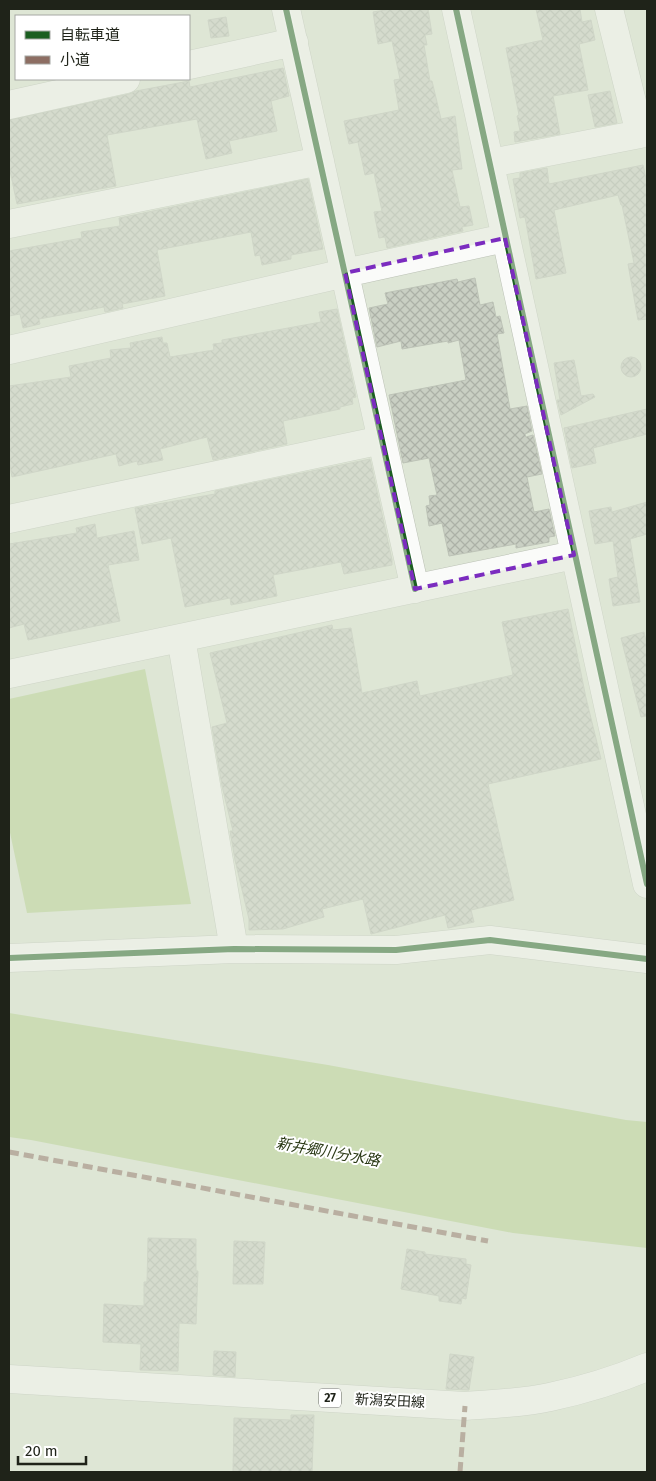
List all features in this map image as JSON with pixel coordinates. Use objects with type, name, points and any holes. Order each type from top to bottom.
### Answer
[{"type":"street","points":[[286,9],[415,589]]},
{"type":"street","points":[[456,9],[647,884]]},
{"type":"street","points":[[491,163],[640,134],[609,9]]},
{"type":"street","points":[[190,65],[294,42]]},
{"type":"street","points":[[9,105],[122,80]]},
{"type":"street","points":[[9,224],[320,160]]},
{"type":"street","points":[[9,350],[345,272],[505,238]]},
{"type":"street","points":[[9,519],[382,440]]},
{"type":"street","points":[[9,674],[574,556]]},
{"type":"street","points":[[181,638],[234,949]]},
{"type":"street","points":[[9,958],[234,949],[396,950],[490,940],[647,958]]},
{"type":"street","name":"新潟安田線","points":[[9,1379],[465,1406],[512,1403],[549,1397],[629,1375],[647,1368]]},
{"type":"highlighted area","points":[[505,238],[574,555],[415,589],[345,273]]},
{"type":"water","points":[[145,669],[191,904],[27,913],[9,828],[9,699]]},
{"type":"water","name":"新井郷川分水路","points":[[9,1013],[328,1065],[626,1120],[647,1122],[647,1248],[513,1233],[9,1137]]},
{"type":"building","points":[[391,9],[428,9],[432,34],[425,35],[427,45],[424,45],[430,81],[432,81],[441,119],[455,116],[462,169],[452,170],[460,207],[469,206],[473,225],[462,227],[463,231],[387,248],[385,237],[379,238],[374,212],[382,211],[374,173],[365,175],[358,142],[349,144],[344,121],[399,110],[394,80],[400,79],[392,41],[378,44],[373,12]]},
{"type":"building","points":[[536,9],[580,9],[582,22],[591,20],[595,40],[579,44],[588,90],[553,96],[560,134],[515,142],[514,132],[520,131],[517,116],[519,115],[506,48],[543,40]]},
{"type":"building","points":[[226,17],[229,36],[211,38],[208,20]]},
{"type":"building","points":[[283,68],[289,96],[271,101],[277,131],[229,141],[232,153],[206,159],[197,119],[107,135],[116,186],[17,204],[9,166],[9,120],[136,91],[189,81],[190,87]]},
{"type":"building","points":[[610,91],[617,123],[595,127],[588,95]]},
{"type":"building","points":[[643,165],[647,183],[647,319],[638,320],[628,264],[634,263],[622,205],[618,195],[554,210],[566,273],[536,279],[525,217],[520,218],[513,179],[520,178],[520,173],[547,168],[549,184]]},
{"type":"building","points":[[308,179],[323,249],[291,255],[291,259],[262,265],[260,255],[255,256],[251,232],[157,250],[165,296],[122,304],[123,308],[105,312],[104,307],[39,319],[40,324],[23,328],[20,314],[9,316],[9,251],[82,238],[81,232],[120,226],[119,218]]},
{"type":"building","points":[[475,278],[480,305],[493,302],[496,317],[500,316],[504,333],[497,334],[510,409],[527,406],[532,431],[525,434],[526,437],[533,435],[542,474],[527,477],[534,512],[549,509],[555,536],[549,537],[549,542],[516,548],[516,544],[449,556],[442,523],[429,526],[426,506],[430,505],[429,496],[437,495],[429,458],[403,463],[389,395],[466,380],[459,340],[402,349],[401,341],[377,347],[369,308],[388,304],[385,293],[457,279],[458,282]]},
{"type":"building","points":[[337,309],[356,397],[352,398],[353,404],[340,407],[340,409],[283,421],[287,444],[213,460],[207,437],[160,449],[163,460],[138,465],[137,461],[119,466],[116,454],[12,477],[9,461],[9,386],[71,377],[69,366],[111,358],[110,350],[131,348],[130,343],[162,337],[163,343],[167,343],[170,357],[214,350],[213,344],[222,343],[222,340],[321,322],[319,312]]},
{"type":"building","points":[[631,357],[638,360],[641,367],[638,374],[631,377],[624,374],[621,367],[624,360]]},
{"type":"building","points":[[574,360],[581,396],[593,394],[595,397],[561,415],[557,400],[560,400],[554,363]]},
{"type":"building","points":[[647,409],[647,434],[593,448],[596,463],[572,468],[564,428]]},
{"type":"building","points":[[370,459],[392,565],[344,574],[341,562],[273,575],[277,596],[231,605],[230,598],[185,607],[171,538],[142,544],[135,508],[215,494],[215,491]]},
{"type":"building","points":[[647,502],[647,534],[630,539],[640,602],[613,606],[609,579],[618,577],[613,541],[595,544],[589,511],[611,507],[612,512]]},
{"type":"building","points":[[95,524],[97,538],[134,531],[139,560],[108,565],[120,621],[28,640],[24,624],[9,628],[9,544],[77,533],[76,528]]},
{"type":"building","points":[[568,609],[586,698],[601,759],[488,784],[514,900],[471,910],[474,922],[448,928],[445,915],[371,934],[363,899],[322,909],[324,917],[283,929],[249,930],[249,919],[230,831],[233,831],[222,786],[212,727],[227,723],[210,653],[332,625],[333,630],[351,628],[362,693],[417,681],[420,696],[513,675],[502,622]]},
{"type":"building","points":[[644,632],[647,646],[647,716],[641,717],[621,638]]},
{"type":"building","points":[[148,1238],[196,1239],[196,1271],[198,1271],[196,1324],[179,1323],[178,1371],[140,1370],[141,1344],[103,1342],[104,1304],[144,1306],[144,1282],[147,1282]]},
{"type":"building","points":[[234,1241],[265,1242],[263,1284],[233,1284]]},
{"type":"building","points":[[407,1249],[425,1252],[425,1254],[466,1259],[466,1264],[471,1265],[466,1299],[462,1298],[461,1304],[439,1301],[439,1296],[401,1289]]},
{"type":"building","points":[[214,1351],[236,1352],[235,1377],[213,1375]]},
{"type":"building","points":[[450,1354],[474,1357],[469,1390],[446,1389]]},
{"type":"building","points":[[291,1415],[314,1415],[312,1472],[233,1472],[234,1418],[291,1420]]},
{"type":"marked path","points":[[9,1152],[488,1241]]},
{"type":"marked path","points":[[460,1472],[465,1406]]},
{"type":"cycle path","points":[[286,9],[415,589]]},
{"type":"cycle path","points":[[456,9],[647,884]]},
{"type":"cycle path","points":[[9,958],[234,949],[396,950],[490,940],[647,959]]}]
